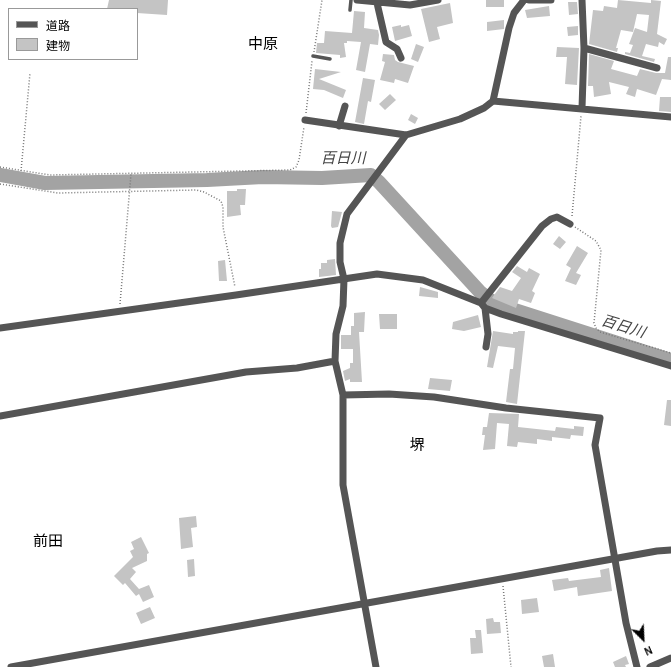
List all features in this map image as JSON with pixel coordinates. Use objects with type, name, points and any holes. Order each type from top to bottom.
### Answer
[{"type":"street","points":[[357,0],[410,5],[438,0]]},
{"type":"street","points":[[305,120],[406,135],[460,118],[484,108],[493,101],[509,28],[514,13],[524,0]]},
{"type":"street","points":[[530,0],[551,0]]},
{"type":"street","points":[[582,0],[584,48],[582,108]]},
{"type":"street","points":[[377,3],[386,42],[397,49],[401,58]]},
{"type":"street","points":[[584,48],[657,68]]},
{"type":"street","points":[[493,101],[671,117]]},
{"type":"street","points":[[339,126],[345,106]]},
{"type":"street","points":[[376,667],[343,485],[343,394],[335,361],[336,334],[343,306],[344,279],[340,262],[342,228],[347,214],[406,135]]},
{"type":"street","points":[[486,347],[488,334],[484,301],[542,226],[551,219],[557,217],[570,224]]},
{"type":"street","points":[[0,328],[377,274],[412,282],[423,280],[484,301],[501,314],[671,366]]},
{"type":"street","points":[[0,416],[246,372],[297,368],[335,361]]},
{"type":"street","points":[[343,394],[389,394],[434,397],[506,408],[600,418],[594,445],[626,623],[637,667]]},
{"type":"street","points":[[11,667],[615,560],[657,551],[671,550]]},
{"type":"street","points":[[650,667],[671,658]]},
{"type":"lane","points":[[350,10],[351,0]]},
{"type":"lane","points":[[313,56],[330,59]]},
{"type":"path","points":[[0,166],[20,171],[50,175],[290,170],[296,167],[299,160],[322,0]]},
{"type":"path","points":[[20,171],[30,73]]},
{"type":"path","points":[[582,108],[570,224],[596,240],[600,245],[601,250],[594,323],[600,332],[671,353]]},
{"type":"path","points":[[120,312],[131,174]]},
{"type":"path","points":[[0,184],[58,193],[196,190],[220,201],[223,207],[223,227],[236,295]]},
{"type":"path","points":[[503,580],[511,667]]},
{"type":"building","points":[[109,0],[168,0],[167,15],[138,13],[138,8],[107,8]]},
{"type":"building","points":[[486,0],[504,0],[504,7],[486,7]]},
{"type":"building","points":[[618,0],[651,3],[651,0],[661,1],[657,34],[667,39],[664,45],[659,42],[658,47],[646,44],[642,56],[655,59],[654,62],[625,54],[625,52],[630,53],[633,45],[629,44],[635,28],[647,32],[649,15],[637,14],[633,32],[621,30],[616,48],[618,48],[617,52],[589,44],[593,10],[603,11],[604,6],[617,8]]},
{"type":"building","points":[[568,2],[577,2],[578,14],[569,15]]},
{"type":"building","points":[[450,3],[453,23],[437,27],[440,39],[429,42],[421,9]]},
{"type":"building","points":[[549,6],[550,16],[527,18],[525,10]]},
{"type":"building","points":[[354,11],[365,12],[364,28],[378,30],[379,35],[378,45],[370,44],[365,72],[356,70],[361,42],[347,41],[347,43],[344,43],[346,57],[340,58],[340,55],[316,53],[317,43],[324,43],[325,31],[352,33]]},
{"type":"building","points":[[504,20],[504,29],[487,31],[487,22]]},
{"type":"building","points":[[401,25],[401,27],[409,25],[412,36],[395,41],[392,27]]},
{"type":"building","points":[[578,26],[578,35],[568,36],[567,27]]},
{"type":"building","points":[[416,44],[424,47],[418,62],[411,59]]},
{"type":"building","points":[[557,47],[579,48],[577,85],[565,84],[567,57],[556,57]]},
{"type":"building","points":[[383,54],[394,55],[395,60],[398,62],[414,66],[408,83],[395,79],[394,83],[380,80],[385,62],[382,61]]},
{"type":"building","points":[[589,54],[614,61],[611,69],[637,76],[640,69],[656,73],[665,73],[668,57],[671,57],[671,80],[662,79],[656,95],[637,89],[635,97],[626,94],[629,87],[609,82],[611,94],[594,97],[593,86],[588,86]]},
{"type":"building","points":[[315,69],[341,72],[319,79],[346,90],[343,98],[324,90],[313,89]]},
{"type":"building","points":[[363,78],[375,80],[371,102],[368,101],[364,124],[355,122]]},
{"type":"building","points":[[390,94],[396,100],[385,110],[379,104]]},
{"type":"building","points":[[660,97],[671,97],[671,112],[659,111]]},
{"type":"building","points":[[411,114],[418,118],[415,124],[408,120]]},
{"type":"building","points":[[237,189],[246,189],[245,205],[240,205],[241,215],[227,217],[227,191],[237,191]]},
{"type":"building","points":[[332,211],[342,212],[338,227],[332,228],[331,226]]},
{"type":"building","points":[[559,236],[566,242],[560,249],[553,244]]},
{"type":"building","points":[[577,246],[588,253],[576,273],[581,275],[576,285],[565,281],[571,268],[566,265]]},
{"type":"building","points":[[335,259],[336,275],[319,277],[321,263],[327,263],[327,260]]},
{"type":"building","points":[[225,260],[227,281],[219,281],[218,261]]},
{"type":"building","points":[[517,266],[527,272],[529,268],[540,274],[532,291],[535,293],[531,303],[519,299],[516,308],[492,298],[500,287],[512,291],[521,278],[512,272]]},
{"type":"building","points":[[420,287],[438,292],[438,298],[419,296]]},
{"type":"building","points":[[365,312],[364,332],[359,332],[362,382],[350,382],[350,379],[345,381],[343,371],[350,368],[350,363],[353,363],[353,349],[341,349],[341,335],[351,335],[351,326],[354,326],[354,313]]},
{"type":"building","points":[[379,314],[397,314],[397,329],[380,329]]},
{"type":"building","points":[[478,315],[481,327],[464,331],[452,329],[453,322]]},
{"type":"building","points":[[493,331],[513,334],[513,332],[525,331],[517,404],[506,402],[510,369],[513,369],[515,348],[498,346],[493,368],[487,367]]},
{"type":"building","points":[[430,378],[452,380],[450,391],[428,389]]},
{"type":"building","points":[[667,400],[671,400],[671,426],[664,425]]},
{"type":"building","points":[[489,413],[519,414],[518,427],[555,431],[556,427],[574,429],[574,426],[584,427],[583,436],[571,435],[570,439],[552,437],[552,441],[537,439],[537,444],[518,442],[517,447],[507,446],[509,424],[497,423],[495,449],[483,450],[485,435],[482,435],[483,427],[487,427]]},
{"type":"building","points":[[196,516],[197,527],[191,528],[193,547],[181,549],[179,518]]},
{"type":"building","points":[[141,537],[149,553],[147,554],[147,561],[132,568],[136,572],[130,579],[139,589],[149,585],[154,597],[143,602],[139,594],[136,596],[125,583],[123,585],[114,576],[133,557],[130,551],[134,549],[131,542]]},
{"type":"building","points":[[194,559],[195,576],[188,577],[187,560]]},
{"type":"building","points":[[609,568],[612,591],[578,596],[577,587],[554,591],[552,580],[568,578],[569,581],[601,577],[600,570]]},
{"type":"building","points":[[537,598],[539,612],[522,614],[521,600]]},
{"type":"building","points":[[150,607],[155,618],[141,624],[136,613]]},
{"type":"building","points":[[493,618],[494,622],[500,622],[501,633],[487,634],[486,619]]},
{"type":"building","points":[[475,630],[481,630],[483,653],[471,654],[470,638],[476,638]]},
{"type":"building","points":[[553,654],[555,667],[544,667],[542,656]]},
{"type":"building","points":[[626,656],[629,664],[625,665],[626,667],[615,667],[613,662]]},
{"type":"waterway","name":"百日川","points":[[0,175],[45,183],[207,180],[263,177],[322,178],[371,175],[480,292],[490,300],[502,306],[671,360]]},
{"type":"district","name":"中原","points":[[263,45]]},
{"type":"district","name":"堺","points":[[417,446]]},
{"type":"district","name":"前田","points":[[48,542]]}]
